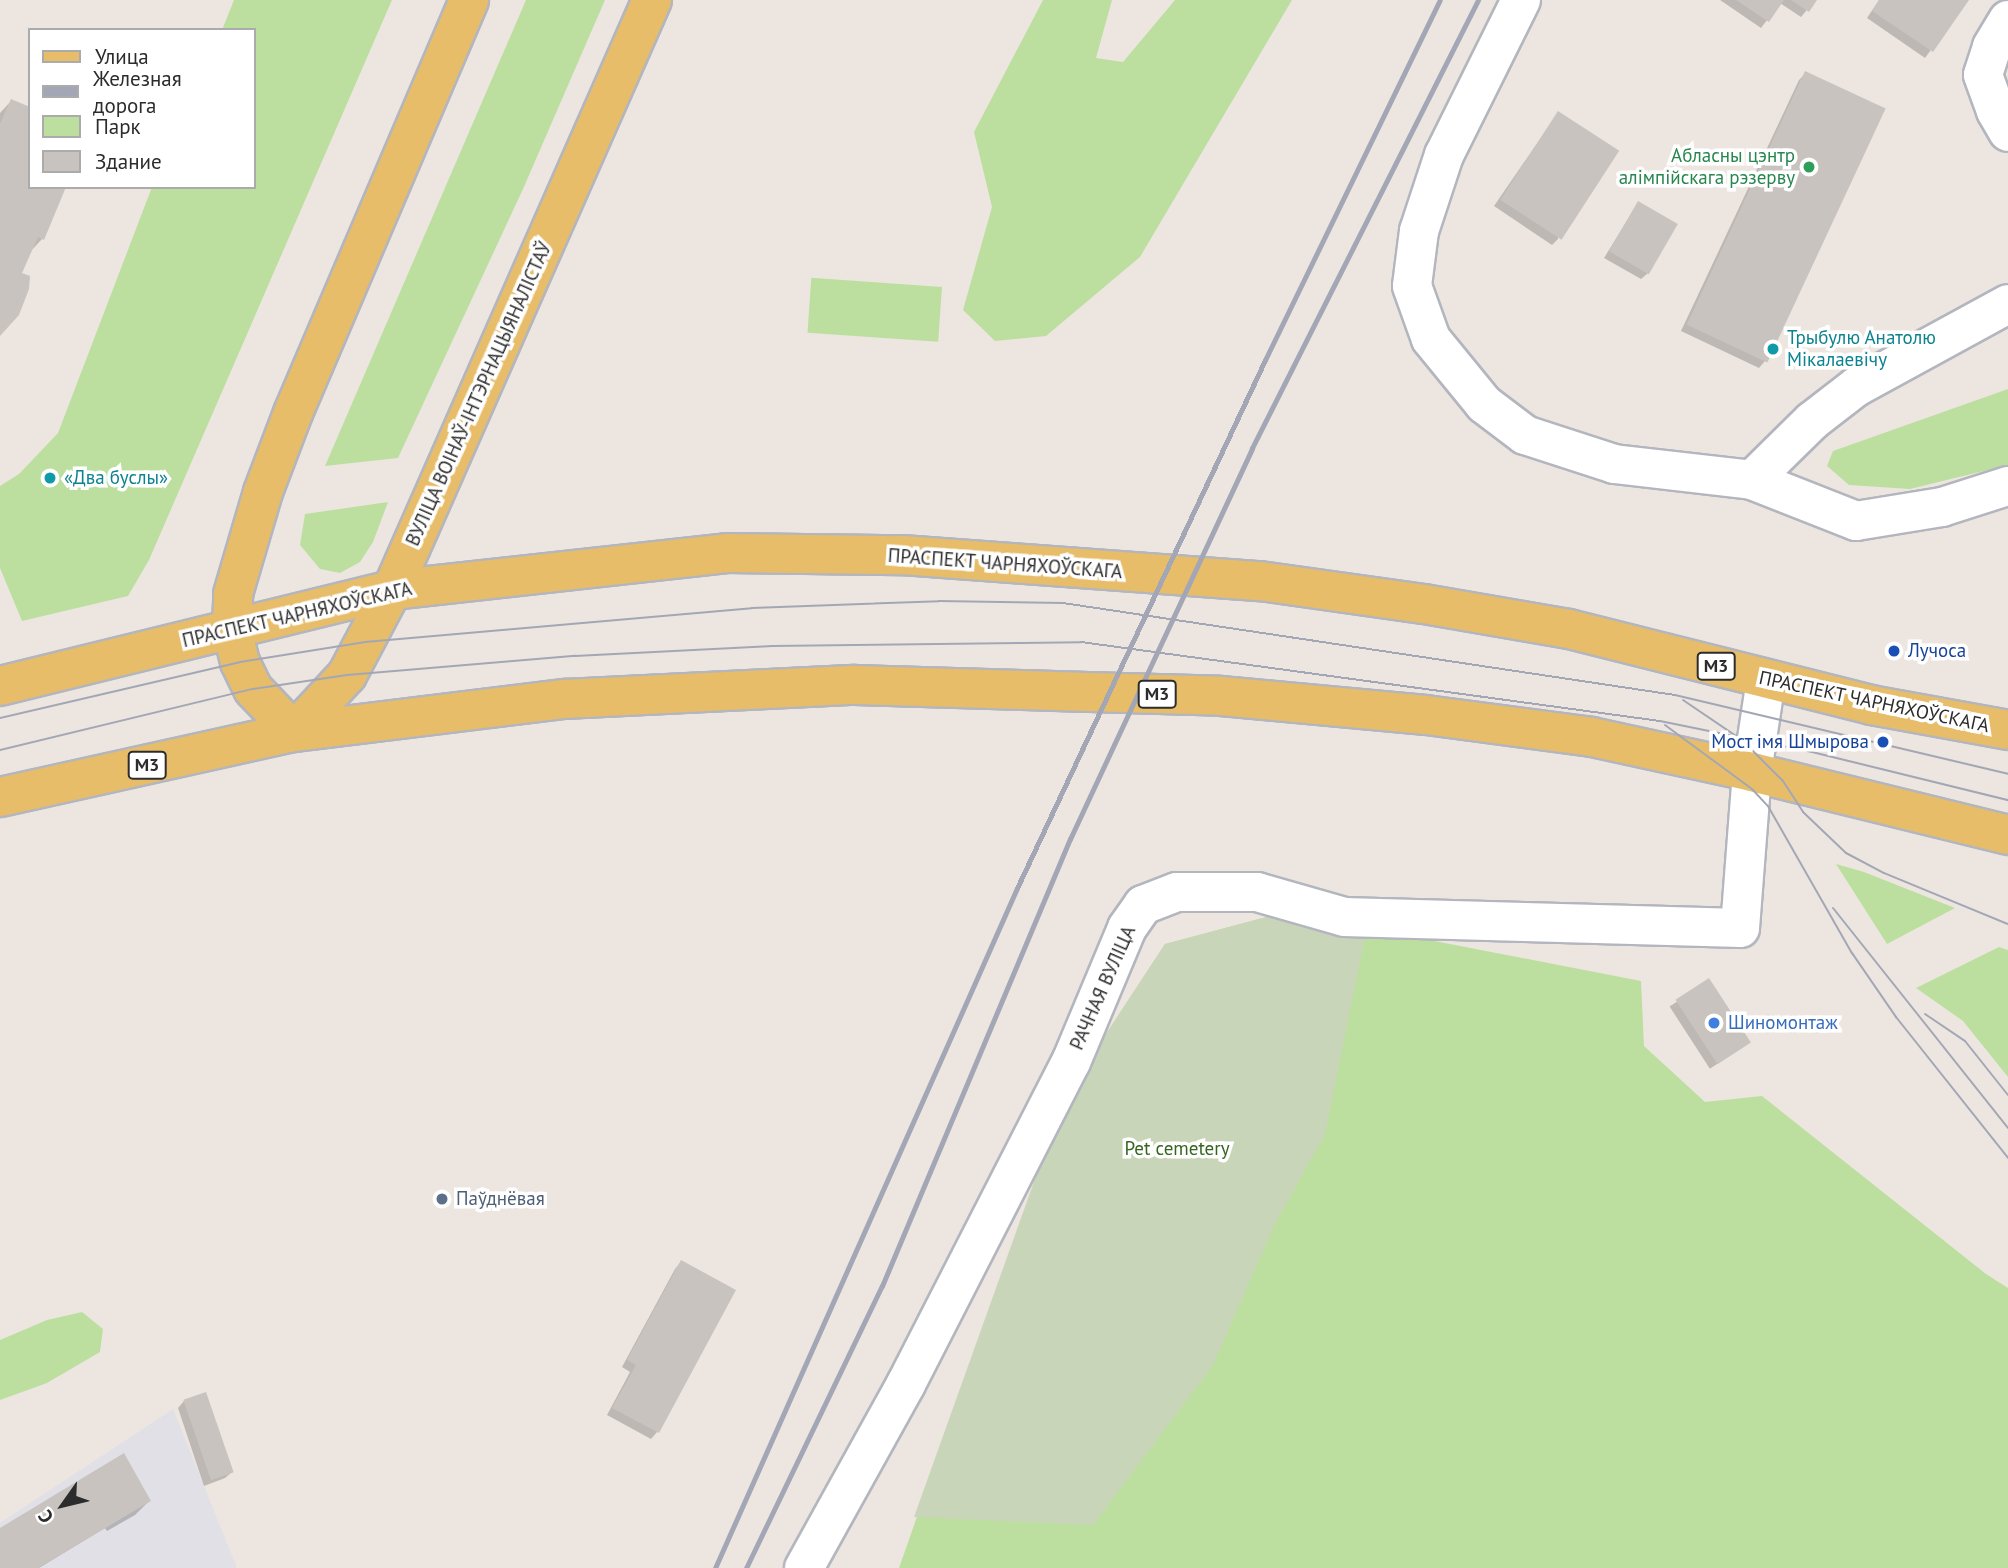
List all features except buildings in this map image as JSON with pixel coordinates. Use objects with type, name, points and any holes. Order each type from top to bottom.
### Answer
[{"type":"main road","points":[[294,732],[253,689],[240,662],[232,630],[233,594],[263,492],[293,413],[469,0]]},
{"type":"main road","name":"ВУЛІЦА ВОІНАЎ-ІНТЭРНАЦЫЯНАЛІСТАЎ","points":[[294,732],[347,675],[392,590],[652,0]]},
{"type":"main road","name":"ПРАСПЕКТ ЧАРНЯХОЎСКАГА","points":[[0,686],[392,590],[727,553],[902,555],[1260,581],[1424,604],[1569,629],[1871,705],[2008,730]]},
{"type":"main road","name":"М3","points":[[0,797],[294,732],[564,699],[855,685],[1222,696],[1426,715],[1592,737],[1752,772],[2008,835]]},
{"type":"street","points":[[1521,0],[1444,155],[1419,230],[1412,286],[1431,339],[1484,404],[1525,435],[1614,464],[1752,480],[1856,521],[1942,507],[2008,486]]},
{"type":"street","points":[[2008,20],[1992,47],[1983,75],[1996,111],[2008,132]]},
{"type":"street","points":[[1752,480],[1812,421],[1856,387],[2008,304]]},
{"type":"street","points":[[1752,772],[1766,679]]},
{"type":"street","name":"РАЧНАЯ ВУЛІЦА","points":[[804,1568],[906,1384],[1058,1086],[1127,928],[1143,905],[1177,892],[1257,892],[1345,917],[1740,928],[1752,772]]},
{"type":"shaded area","points":[[173,1409],[237,1568],[0,1568],[0,1523]]},
{"type":"green space","points":[[234,0],[392,0],[149,560],[128,596],[22,621],[0,568],[0,486],[19,474],[58,433],[151,189],[256,189],[256,28],[223,28]]},
{"type":"green space","points":[[526,0],[605,0],[523,189],[398,458],[325,466]]},
{"type":"green space","points":[[1043,0],[1112,0],[1096,58],[1123,62],[1175,0],[1292,0],[1140,257],[1046,336],[995,341],[963,310],[992,207],[974,132]]},
{"type":"green space","points":[[811,278],[942,287],[938,342],[807,333]]},
{"type":"green space","points":[[2008,389],[2008,465],[1910,489],[1849,485],[1827,466],[1833,451]]},
{"type":"green space","points":[[388,502],[373,542],[360,562],[340,573],[320,569],[300,545],[305,514]]},
{"type":"green space","points":[[1836,864],[1864,872],[1955,908],[1887,944]]},
{"type":"green space","points":[[1285,912],[1641,981],[1644,1046],[1705,1102],[1762,1096],[1986,1274],[2008,1288],[2008,1568],[899,1568],[1064,1098],[1165,944]]},
{"type":"green space","name":"Pet cemetery","points":[[1285,912],[1367,928],[1325,1134],[1274,1226],[1213,1365],[1093,1525],[914,1517],[1064,1098],[1165,944]]},
{"type":"green space","points":[[1999,947],[2008,950],[2008,1077],[1963,1021],[1916,988]]},
{"type":"green space","points":[[82,1312],[103,1329],[100,1352],[47,1383],[0,1400],[0,1340],[47,1320]]},
{"type":"tram line","points":[[0,718],[240,662],[365,642],[752,608],[939,601],[1063,603],[1675,695],[2008,774]]},
{"type":"tram line","points":[[0,750],[253,689],[347,675],[575,656],[773,646],[1081,642],[1660,721],[1812,752],[2008,800]]},
{"type":"tram line","points":[[1683,700],[1742,740],[1783,781],[1803,812],[1846,853],[1884,873],[2008,924]]},
{"type":"tram line","points":[[1665,725],[1752,789],[1768,806],[1852,953],[1896,1017],[2008,1158]]},
{"type":"tram line","points":[[1833,908],[2008,1128]]},
{"type":"tram line","points":[[1925,1014],[1965,1041],[2008,1095]]},
{"type":"railway","points":[[715,1568],[1017,888],[1265,360],[1440,0]]},
{"type":"railway","points":[[746,1568],[882,1286],[1070,839],[1252,448],[1478,0]]},
{"type":"place","name":"Абласны цэнтр алімпійскага рэзерву","points":[[1809,167]]},
{"type":"place","name":"Трыбулю Анатолю Мікалаевічу","points":[[1773,349]]},
{"type":"place","name":"«Два буслы»","points":[[50,478]]},
{"type":"place","name":"Лучоса","points":[[1894,651]]},
{"type":"place","name":"Мост імя Шмырова","points":[[1883,742]]},
{"type":"place","name":"Шиномонтаж","points":[[1714,1023]]},
{"type":"place","name":"Паўднёвая","points":[[442,1199]]}]
